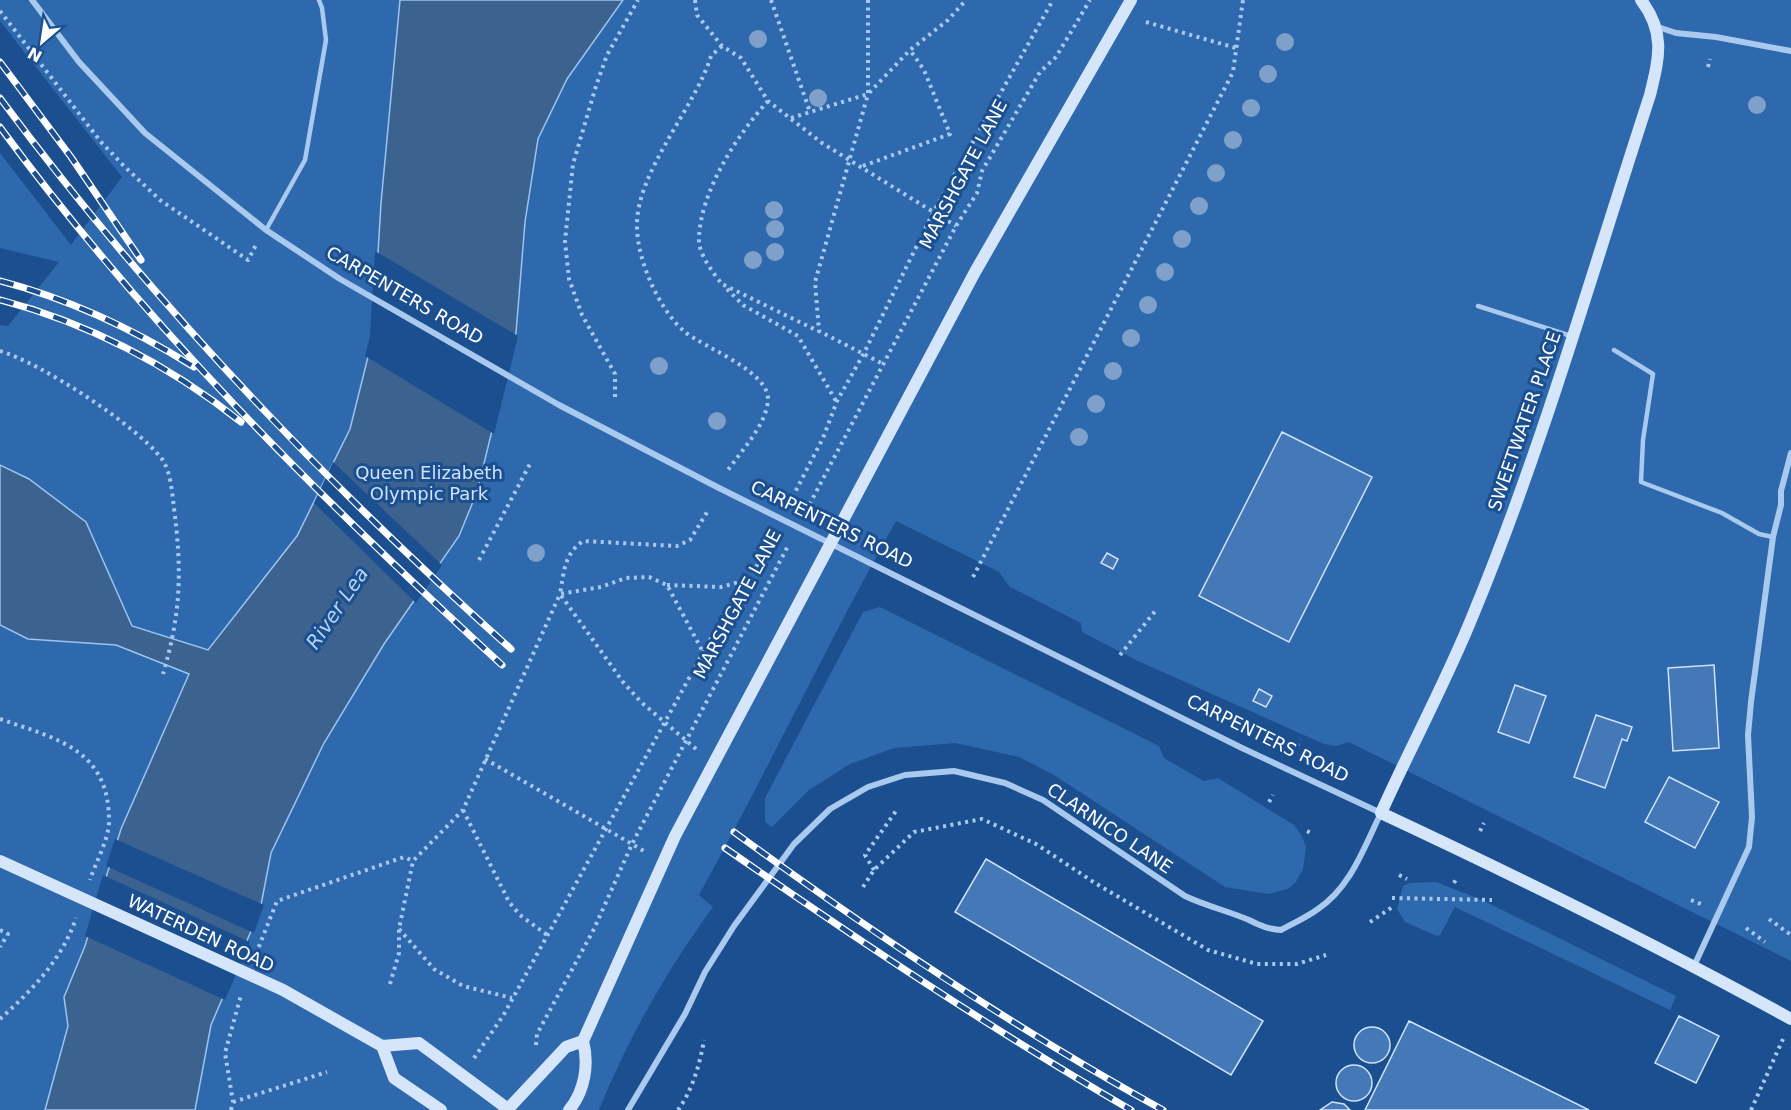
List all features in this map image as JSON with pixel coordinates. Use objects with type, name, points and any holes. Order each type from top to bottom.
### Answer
[{"type":"street","name":"CARPENTERS ROAD","points":[[32,0],[79,62],[145,133],[266,230],[340,279],[559,405],[719,488],[1242,748],[1506,871],[1694,966],[1791,1019]]},
{"type":"street","points":[[569,1110],[584,1081],[588,1058],[583,1041],[675,836],[892,426],[1022,187],[1131,0]]},
{"type":"street","points":[[1641,0],[1658,27],[1791,51]]},
{"type":"street","name":"SWEETWATER PLACE","points":[[1381,813],[1474,614],[1543,427],[1650,95],[1658,55],[1658,27]]},
{"type":"street","points":[[1694,966],[1749,847],[1752,817],[1748,735],[1773,537],[1781,505],[1781,491],[1791,453]]},
{"type":"street","name":"CLARNICO LANE","points":[[628,1110],[686,1014],[705,972],[734,926],[794,843],[830,808],[860,791],[905,775],[954,771],[1005,783],[1043,800],[1185,896],[1208,907],[1249,920],[1262,928],[1281,930],[1318,909],[1340,890],[1351,874],[1381,813]]},
{"type":"street","name":"WATERDEN ROAD","points":[[0,861],[277,988],[382,1046]]},
{"type":"street","points":[[441,1110],[394,1078],[382,1046],[419,1043],[508,1110],[566,1047],[583,1041]]},
{"type":"lane","points":[[266,230],[305,160],[326,40],[319,0]]},
{"type":"lane","points":[[1478,306],[1571,336]]},
{"type":"lane","points":[[1614,350],[1653,374],[1643,440],[1641,482],[1722,513],[1759,534],[1773,537]]},
{"type":"path","points":[[615,397],[615,374],[582,315],[569,279],[565,241],[573,164],[596,86],[607,55],[638,0]]},
{"type":"path","points":[[771,0],[810,112]]},
{"type":"path","points":[[819,331],[814,282],[868,94],[868,0]]},
{"type":"path","points":[[790,118],[868,94],[910,50],[948,20],[966,0]]},
{"type":"path","points":[[787,508],[823,438],[837,401],[864,353],[933,213],[1053,0]]},
{"type":"path","name":"MARSHGATE LANE","points":[[804,515],[885,365],[956,226],[977,193],[982,171],[1040,72],[1056,57],[1090,0]]},
{"type":"path","points":[[973,577],[1233,72],[1243,0]]},
{"type":"path","points":[[695,1],[697,15],[722,46],[741,58],[768,101],[822,143],[956,226]]},
{"type":"path","points":[[0,11],[101,141],[124,166],[160,200],[248,260]]},
{"type":"path","points":[[1146,22],[1236,48]]},
{"type":"path","points":[[722,46],[711,56],[646,186],[637,226],[648,278],[666,312],[684,331],[748,370],[760,381],[768,396],[766,407],[751,440],[728,470]]},
{"type":"path","points":[[863,167],[950,134],[924,70],[910,50]]},
{"type":"path","points":[[1708,67],[1710,60]]},
{"type":"path","points":[[768,101],[750,121],[709,190],[698,241],[711,270],[743,305],[798,336],[837,401]]},
{"type":"path","points":[[722,284],[885,365]]},
{"type":"path","points":[[0,351],[75,389],[118,420],[163,460],[172,487],[181,588],[175,633],[163,674]]},
{"type":"path","points":[[479,560],[531,462]]},
{"type":"path","points":[[390,984],[399,953],[399,929],[412,861],[464,810],[485,759],[548,625],[560,594],[565,564],[572,549],[583,541],[677,546],[690,540],[709,509]]},
{"type":"path","points":[[560,594],[601,587],[626,578],[649,578],[668,585],[721,587],[742,582],[750,579],[776,529]]},
{"type":"path","name":"MARSHGATE LANE","points":[[536,1046],[537,1034],[594,929],[632,844],[793,535]]},
{"type":"path","points":[[473,1059],[512,998],[742,582]]},
{"type":"path","points":[[668,585],[703,652]]},
{"type":"path","points":[[560,594],[622,682],[696,749]]},
{"type":"path","points":[[1120,655],[1156,610]]},
{"type":"path","points":[[0,719],[66,742],[91,763],[104,785],[109,825],[87,888]]},
{"type":"path","points":[[1297,746],[1300,739]]},
{"type":"path","points":[[485,759],[644,851]]},
{"type":"path","points":[[1269,801],[1273,795]]},
{"type":"path","points":[[464,810],[509,902],[520,915],[547,935]]},
{"type":"path","points":[[874,870],[865,855],[896,811]]},
{"type":"path","points":[[863,887],[874,870],[914,832],[982,819],[1036,844],[1095,883],[1208,950],[1257,964],[1297,964],[1326,955]]},
{"type":"path","points":[[1480,831],[1484,823]]},
{"type":"path","points":[[256,957],[277,901],[404,857],[412,861]]},
{"type":"path","points":[[1399,875],[1407,879]]},
{"type":"path","points":[[1454,883],[1457,877]]},
{"type":"path","points":[[1392,898],[1492,900]]},
{"type":"path","points":[[1691,900],[1701,904]]},
{"type":"path","points":[[1370,922],[1394,906]]},
{"type":"path","points":[[0,1019],[51,968],[69,940],[80,909]]},
{"type":"path","points":[[1769,919],[1791,935]]},
{"type":"path","points":[[1746,928],[1766,942]]},
{"type":"path","points":[[399,929],[434,969],[463,986],[512,998]]},
{"type":"path","points":[[0,930],[8,934],[0,947]]},
{"type":"path","points":[[231,1110],[233,1102],[225,1053],[234,1012],[243,990]]},
{"type":"path","points":[[678,1110],[687,1095],[701,1059],[704,1040]]},
{"type":"path","points":[[1751,1110],[1783,1040]]},
{"type":"path","points":[[233,1102],[327,1072]]},
{"type":"green space","name":"Queen Elizabeth Olympic Park","points":[[0,0],[1791,0],[1791,961],[1349,742],[1336,746],[1324,744],[1138,661],[1082,632],[1081,623],[1010,587],[999,572],[896,521],[699,895],[713,907],[680,955],[650,1005],[610,1083],[599,1110],[0,1110],[0,325],[8,326],[59,262],[0,248],[0,153],[71,245],[122,177],[0,21]]},
{"type":"green space","points":[[880,607],[1159,746],[1164,758],[1204,781],[1218,778],[1294,825],[1306,847],[1303,869],[1296,882],[1288,889],[1268,894],[1225,887],[1054,775],[1019,757],[955,743],[894,748],[850,764],[809,790],[772,827],[765,822],[765,798],[863,612]]},
{"type":"green space","points":[[1436,882],[1482,900],[1676,996],[1670,1010],[1455,907],[1440,935],[1437,936],[1405,922],[1397,909],[1403,886],[1410,883]]},
{"type":"water","name":"River Lea","points":[[400,0],[623,0],[567,79],[538,139],[525,222],[516,333],[477,492],[459,536],[384,644],[324,743],[271,853],[260,910],[211,1025],[195,1110],[45,1110],[68,1026],[64,997],[85,946],[121,829],[189,674],[116,645],[28,639],[0,625],[0,465],[29,479],[86,522],[132,626],[208,650],[297,536],[350,429],[373,337],[381,203]]},
{"type":"pier","points":[[375,251],[518,336],[494,434],[365,356],[370,336]]},
{"type":"pier","points":[[333,462],[442,565],[416,603],[314,503]]},
{"type":"pier","points":[[115,839],[264,905],[254,933],[106,866]]},
{"type":"pier","points":[[103,875],[250,942],[225,1000],[85,936]]},
{"type":"building","points":[[1282,432],[1372,477],[1289,642],[1199,596]]},
{"type":"building","points":[[1107,553],[1118,559],[1113,569],[1101,563]]},
{"type":"building","points":[[1714,665],[1719,748],[1673,751],[1668,668]]},
{"type":"building","points":[[1515,685],[1546,696],[1529,743],[1498,732]]},
{"type":"building","points":[[1259,689],[1272,696],[1266,707],[1253,701]]},
{"type":"building","points":[[1596,715],[1632,727],[1627,741],[1622,739],[1605,788],[1574,777]]},
{"type":"building","points":[[1669,777],[1719,802],[1695,848],[1645,822]]},
{"type":"building","points":[[986,859],[1263,1021],[1231,1075],[955,912]]},
{"type":"building","points":[[1679,1016],[1719,1036],[1696,1083],[1655,1063]]},
{"type":"building","points":[[1409,1021],[1589,1110],[1365,1110]]},
{"type":"building","points":[[1372,1027],[1385,1032],[1390,1045],[1385,1058],[1372,1063],[1359,1058],[1354,1045],[1359,1032]]},
{"type":"building","points":[[1354,1065],[1367,1070],[1372,1083],[1367,1096],[1354,1101],[1341,1096],[1336,1083],[1341,1070]]},
{"type":"building","points":[[1332,1102],[1344,1104],[1350,1110],[1320,1110]]},
{"type":"railway","points":[[0,62],[71,157],[141,260]]},
{"type":"railway","points":[[0,98],[116,245],[241,386],[373,521],[511,649]]},
{"type":"railway","points":[[0,127],[56,200],[175,341],[302,474],[502,665]]},
{"type":"railway","points":[[0,281],[76,306],[148,340],[194,367]]},
{"type":"railway","points":[[0,300],[65,321],[127,349],[186,383],[241,422]]},
{"type":"railway","points":[[734,832],[944,978],[1052,1046],[1163,1110]]},
{"type":"railway","points":[[725,848],[925,983],[1027,1048],[1131,1110]]}]
